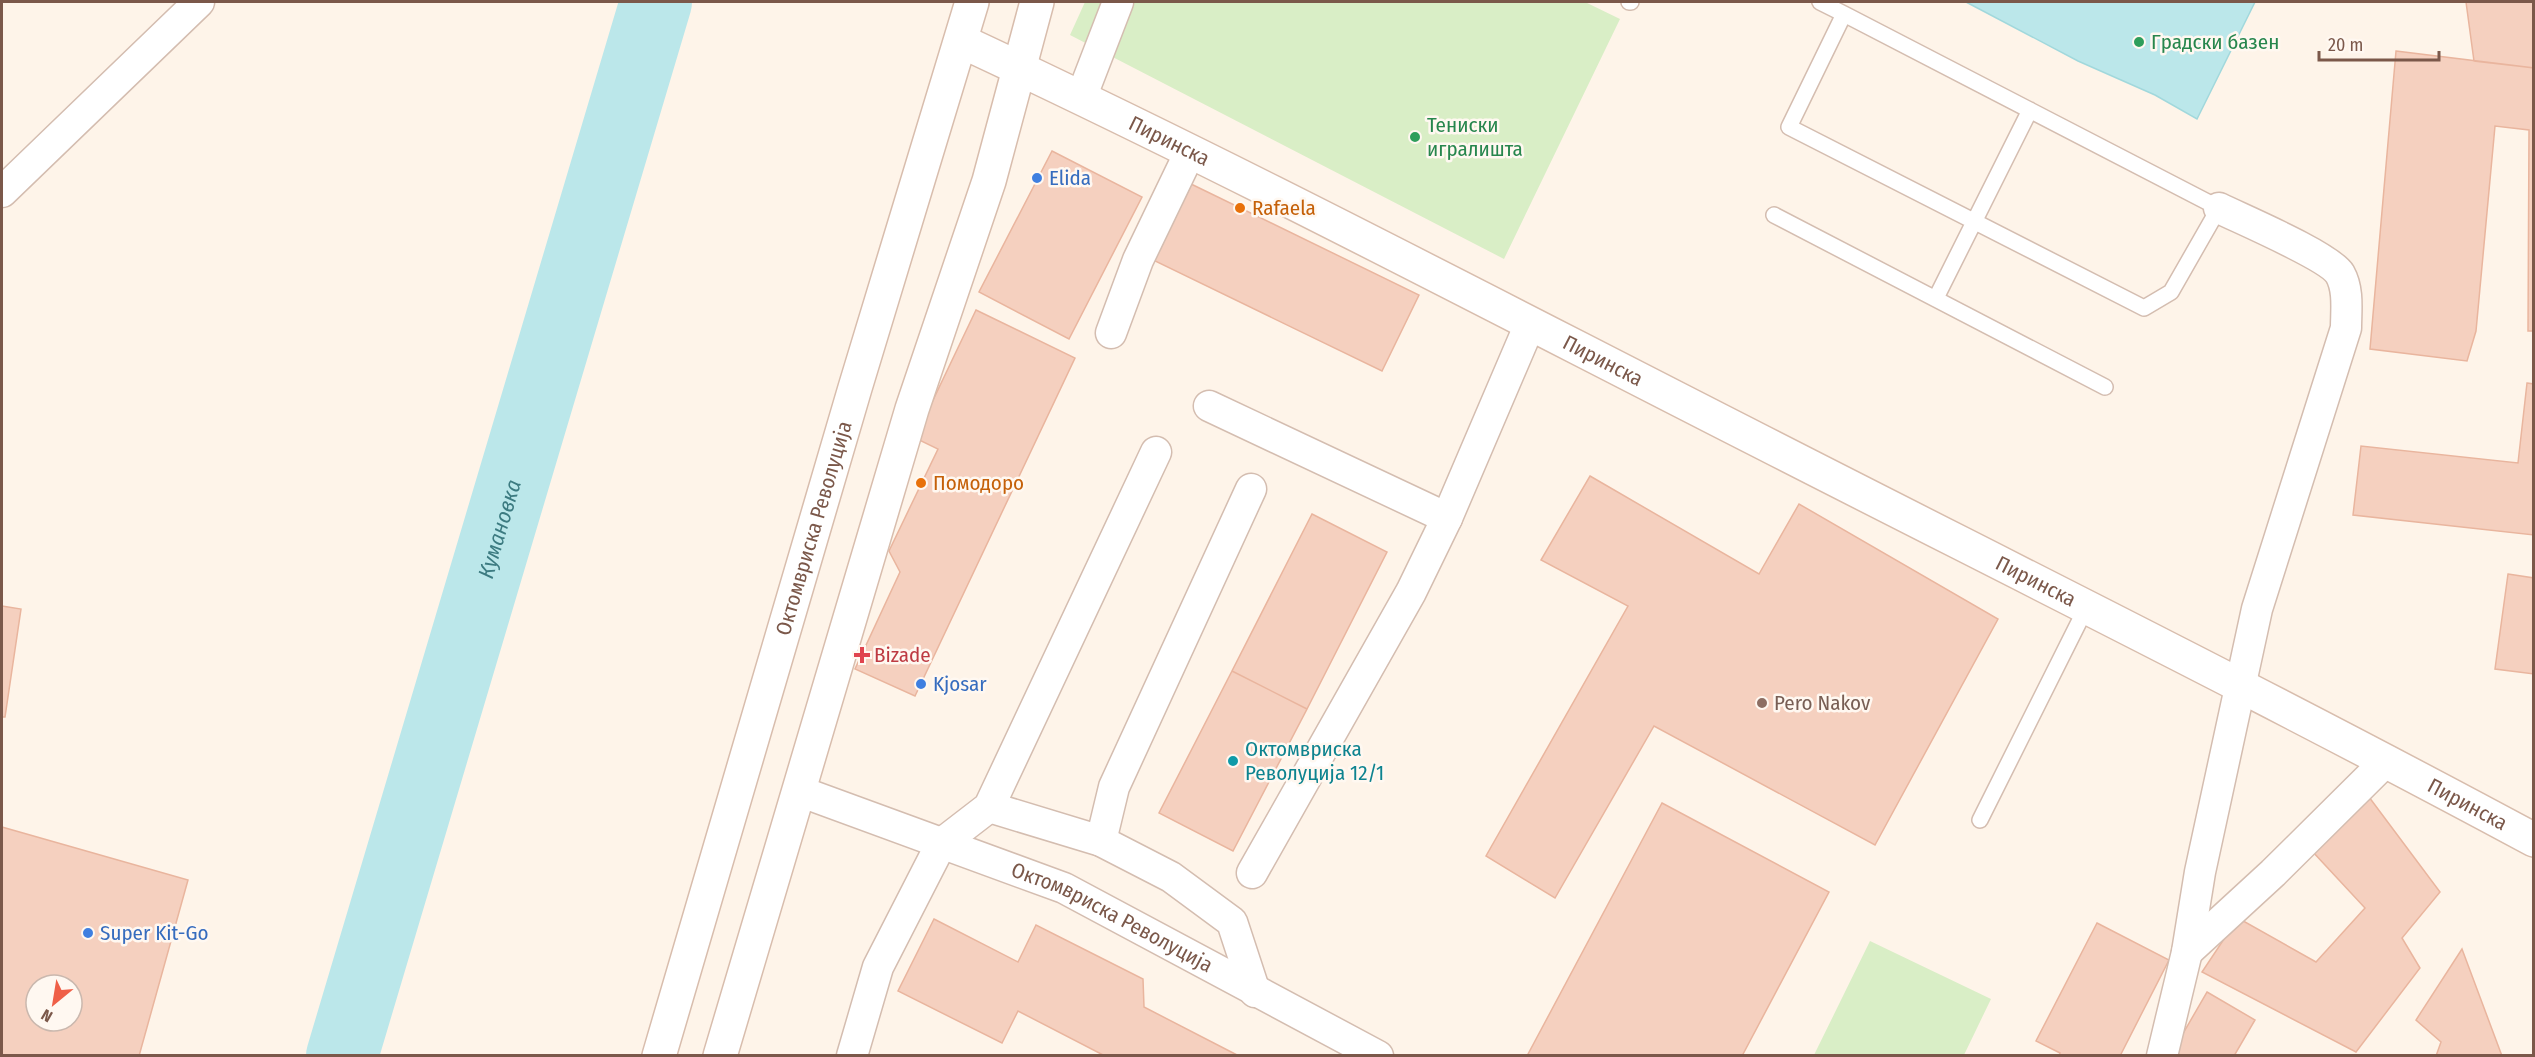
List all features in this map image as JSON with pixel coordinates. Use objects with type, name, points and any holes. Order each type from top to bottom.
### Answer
[{"type":"street","points":[[2,192],[199,2]]},
{"type":"street","name":"Октомвриска Револуција","points":[[659,1056],[851,399],[972,2]]},
{"type":"street","points":[[720,1056],[909,420],[988,181],[1037,2]]},
{"type":"street","points":[[1081,98],[1118,2]]},
{"type":"street","name":"Пиринска","points":[[961,41],[1190,152],[1530,324],[2386,761],[2534,840]]},
{"type":"street","points":[[1111,333],[1138,260],[1190,152]]},
{"type":"street","points":[[2162,1056],[2187,952],[2200,872],[2257,609],[2346,328],[2346,292],[2339,272],[2321,260],[2219,208]]},
{"type":"street","points":[[1252,873],[1411,592],[1447,518],[1530,324]]},
{"type":"street","points":[[1209,406],[1447,518]]},
{"type":"street","points":[[852,1056],[878,967],[941,844],[989,807],[1156,452]]},
{"type":"street","points":[[1101,841],[1114,787],[1251,489]]},
{"type":"street","points":[[2187,952],[2273,873],[2386,761]]},
{"type":"street","name":"Октомвриска Револуција","points":[[799,791],[1064,888],[1378,1056]]},
{"type":"street","points":[[989,807],[1101,841],[1171,878],[1232,922],[1256,992]]},
{"type":"lane","points":[[1820,2],[1844,14],[2030,110],[2219,208],[2171,292],[2144,308],[1789,126],[1844,14]]},
{"type":"lane","points":[[1936,298],[2030,110]]},
{"type":"lane","points":[[1774,215],[2105,387]]},
{"type":"lane","points":[[1980,820],[2086,608]]},
{"type":"green space","name":"Тениски игралишта","points":[[1085,2],[1585,2],[1620,19],[1504,259],[1070,35]]},
{"type":"green space","points":[[1870,941],[1991,999],[1964,1055],[1814,1055]]},
{"type":"water","name":"Градски базен","points":[[1966,2],[2255,2],[2197,119],[2155,95],[2078,61]]},
{"type":"building","points":[[2466,2],[2534,2],[2534,68],[2474,61]]},
{"type":"building","points":[[2396,51],[2534,68],[2534,331],[2528,331],[2529,130],[2495,126],[2476,331],[2467,361],[2370,349]]},
{"type":"building","points":[[1052,151],[1142,197],[1069,339],[979,292]]},
{"type":"building","points":[[1189,183],[1419,295],[1382,371],[1153,260]]},
{"type":"building","points":[[976,310],[1075,358],[915,696],[855,669],[900,572],[889,551],[938,449],[915,438]]},
{"type":"building","points":[[2527,383],[2534,384],[2534,535],[2353,515],[2361,446],[2518,463]]},
{"type":"building","name":"Pero Nakov","points":[[1590,476],[1759,574],[1799,504],[1998,619],[1875,845],[1654,726],[1555,898],[1486,856],[1628,606],[1541,560]]},
{"type":"building","points":[[1312,514],[1387,552],[1307,709],[1232,671]]},
{"type":"building","points":[[2508,574],[2534,578],[2534,674],[2495,669]]},
{"type":"building","points":[[2,606],[21,609],[5,717],[2,717]]},
{"type":"building","name":"Октомвриска Револуција 12/1","points":[[1232,671],[1307,709],[1233,851],[1159,813]]},
{"type":"building","points":[[2369,797],[2440,892],[2402,938],[2420,968],[2356,1052],[2202,972],[2238,918],[2316,962],[2365,908],[2312,851]]},
{"type":"building","points":[[1662,803],[1829,892],[1742,1056],[1527,1056]]},
{"type":"building","name":"Super Kit-Go","points":[[2,827],[188,880],[139,1056],[2,1056]]},
{"type":"building","points":[[934,919],[1018,962],[1036,925],[1143,979],[1144,1007],[1239,1056],[1105,1056],[1018,1011],[1002,1043],[898,991]]},
{"type":"building","points":[[2097,923],[2169,960],[2120,1056],[2059,1056],[2060,1053],[2036,1041]]},
{"type":"building","points":[[2462,949],[2502,1056],[2436,1056],[2441,1042],[2416,1020]]},
{"type":"building","points":[[2207,992],[2255,1020],[2234,1056],[2170,1056]]},
{"type":"waterway","name":"Кумановка","points":[[342,1056],[656,2]]},
{"type":"place","name":"Градски базен","points":[[2139,42]]},
{"type":"place","name":"Тениски игралишта","points":[[1415,137]]},
{"type":"place","name":"Elida","points":[[1037,178]]},
{"type":"place","name":"Rafaela","points":[[1240,208]]},
{"type":"place","name":"Помодоро","points":[[921,483]]},
{"type":"place","name":"Bizade","points":[[862,655]]},
{"type":"place","name":"Kjosar","points":[[921,684]]},
{"type":"place","name":"Pero Nakov","points":[[1762,703]]},
{"type":"place","name":"Октомвриска Револуција 12/1","points":[[1233,761]]},
{"type":"place","name":"Super Kit-Go","points":[[88,933]]}]
